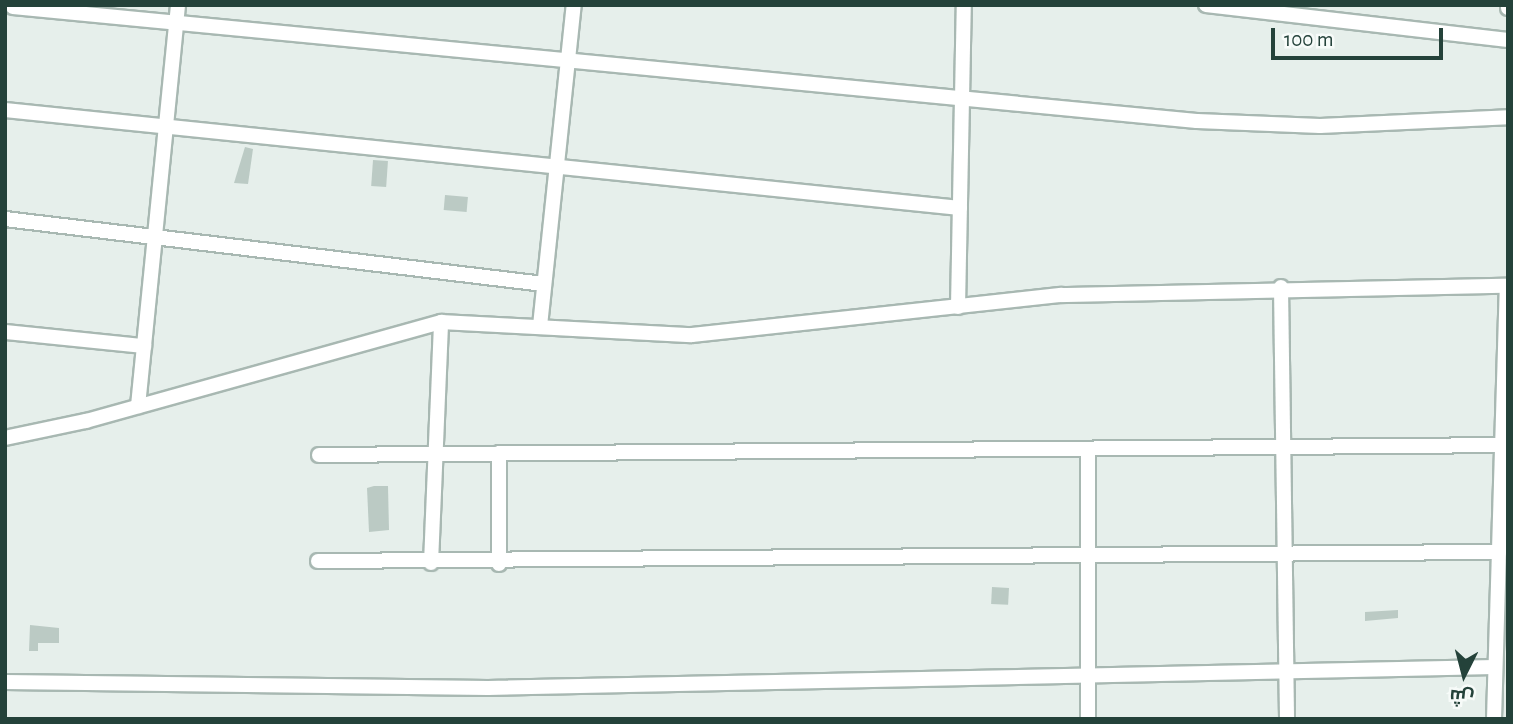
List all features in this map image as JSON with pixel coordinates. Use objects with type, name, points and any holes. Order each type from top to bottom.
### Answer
[{"type":"street","points":[[138,406],[178,5]]},
{"type":"street","points":[[540,326],[574,5]]},
{"type":"street","points":[[958,307],[964,5]]},
{"type":"street","points":[[1206,5],[1508,40]]},
{"type":"street","points":[[13,7],[1238,124],[1359,125],[1508,117]]},
{"type":"street","points":[[5,110],[960,208]]},
{"type":"street","points":[[5,219],[544,284]]},
{"type":"street","points":[[5,438],[138,406],[441,322],[691,335],[1062,295],[1281,287],[1507,286],[1495,667],[1501,701],[1494,719]]},
{"type":"street","points":[[1281,287],[1287,719]]},
{"type":"street","points":[[430,563],[432,453],[441,322]]},
{"type":"street","points":[[5,332],[144,346]]},
{"type":"street","points":[[319,455],[1088,452],[1502,445]]},
{"type":"street","points":[[1088,452],[1088,719]]},
{"type":"street","points":[[499,453],[499,564]]},
{"type":"street","points":[[318,561],[499,564],[1499,552]]},
{"type":"street","points":[[5,682],[488,688],[1495,667]]},
{"type":"building","points":[[245,147],[253,149],[248,184],[234,183]]},
{"type":"building","points":[[373,160],[388,161],[386,187],[371,186]]},
{"type":"building","points":[[445,195],[468,197],[467,212],[444,210]]},
{"type":"building","points":[[388,486],[389,530],[369,532],[367,488]]},
{"type":"building","points":[[992,587],[1009,588],[1008,605],[991,604]]},
{"type":"building","points":[[1398,610],[1398,618],[1365,621],[1365,612]]},
{"type":"building","points":[[30,625],[59,628],[59,643],[38,643],[38,651],[29,651]]}]
